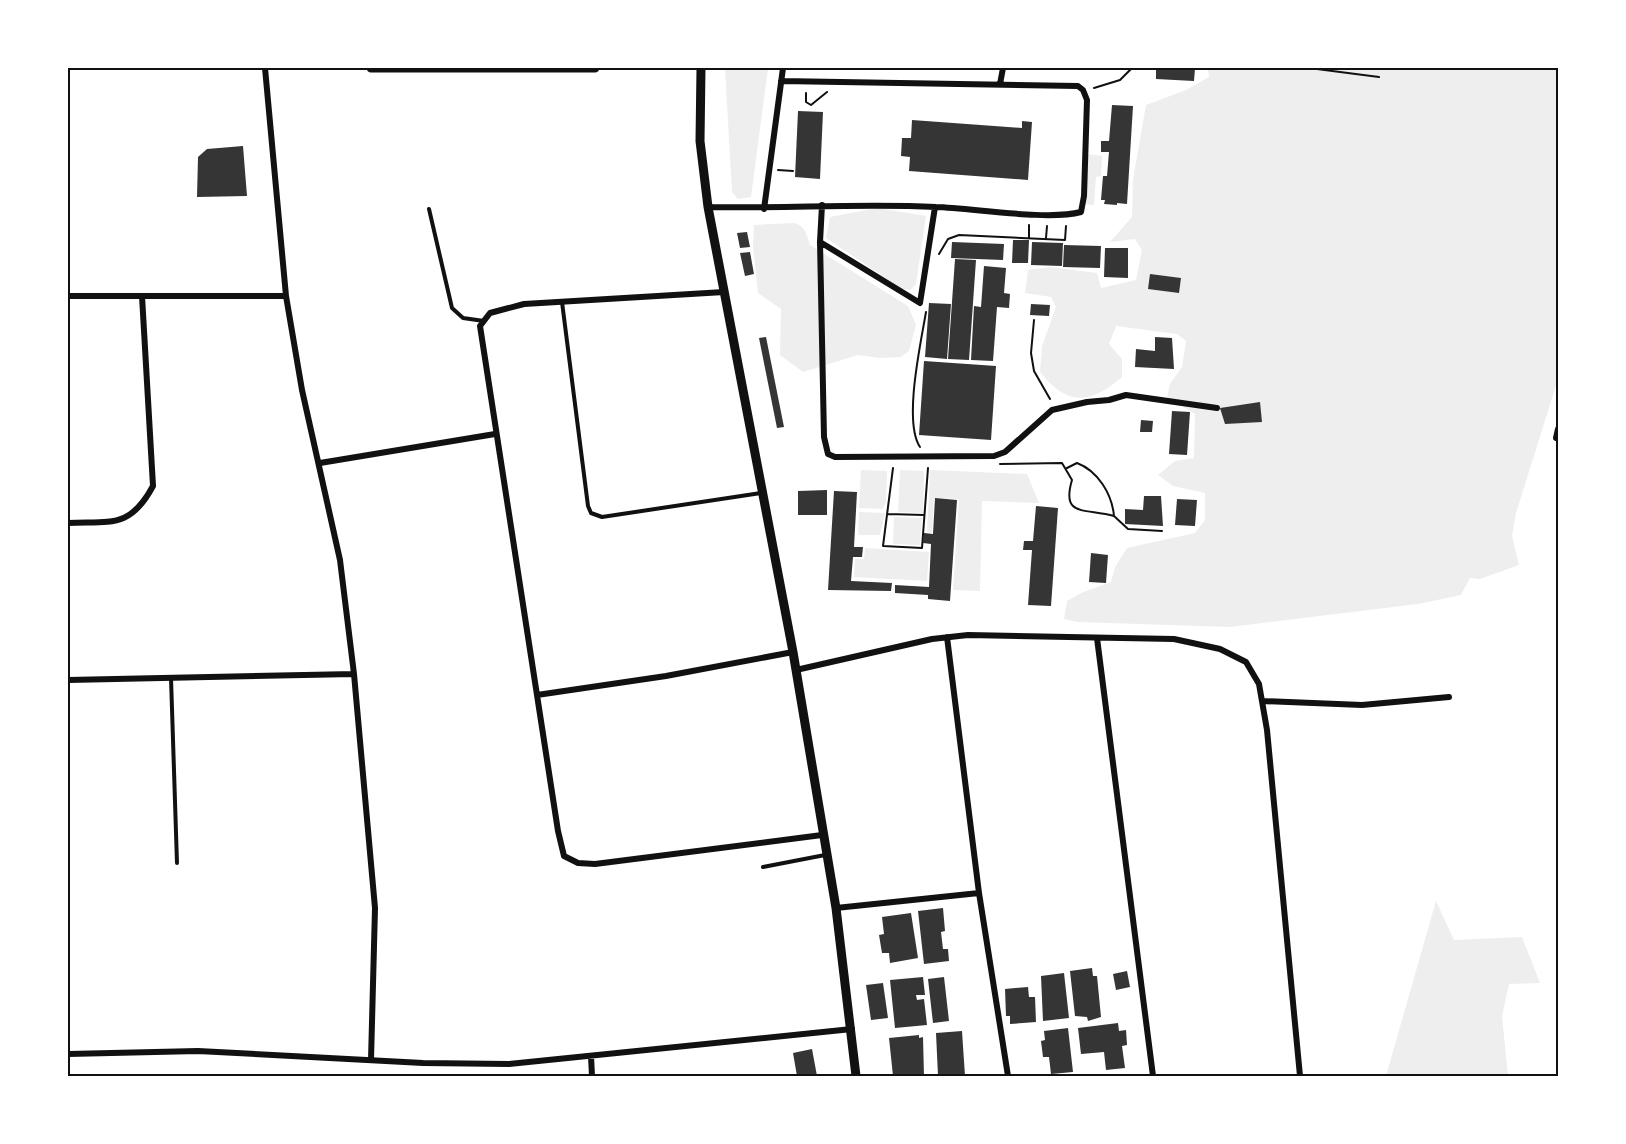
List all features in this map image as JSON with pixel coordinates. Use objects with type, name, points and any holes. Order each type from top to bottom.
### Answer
[{"type":"street","points":[[265,68],[286,296],[302,390],[340,560],[354,674],[375,908],[371,1060]]},
{"type":"street","points":[[371,68],[595,68]]},
{"type":"street","points":[[702,68],[700,141],[708,207],[793,652],[825,855],[836,908],[856,1077]]},
{"type":"street","points":[[764,209],[783,68]]},
{"type":"street","points":[[1000,84],[1003,68]]},
{"type":"street","points":[[708,207],[764,209],[822,205],[935,207],[1066,214],[1081,212],[1084,204],[1087,100],[1083,90],[1078,86],[781,81]]},
{"type":"street","points":[[822,205],[820,242],[824,437],[828,453],[835,457],[980,457],[1005,452],[1052,410],[1126,395],[1217,408]]},
{"type":"street","points":[[820,242],[920,303],[935,207]]},
{"type":"street","points":[[724,292],[524,304],[490,313],[480,326],[481,347],[558,831],[564,856],[578,863],[595,864],[822,835]]},
{"type":"street","points":[[68,296],[286,296]]},
{"type":"street","points":[[68,523],[122,521],[142,507],[153,486],[142,296]]},
{"type":"street","points":[[1556,438],[1558,429]]},
{"type":"street","points":[[320,463],[495,434]]},
{"type":"street","points":[[796,670],[947,637],[1174,639],[1220,650],[1246,662],[1259,684],[1262,701],[1300,1077]]},
{"type":"street","points":[[947,637],[979,893],[1008,1077]]},
{"type":"street","points":[[1097,638],[1153,1077]]},
{"type":"street","points":[[537,695],[655,678],[793,652]]},
{"type":"street","points":[[68,680],[354,674]]},
{"type":"street","points":[[1262,701],[1362,705],[1449,698]]},
{"type":"street","points":[[836,908],[979,893]]},
{"type":"street","points":[[68,1054],[198,1051],[509,1064],[852,1029]]},
{"type":"street","points":[[591,1056],[592,1077]]},
{"type":"lane","points":[[429,209],[452,308],[463,318],[484,321]]},
{"type":"lane","points":[[562,301],[588,506],[591,513],[602,517],[762,493]]},
{"type":"lane","points":[[171,678],[177,863]]},
{"type":"lane","points":[[763,867],[825,855]]},
{"type":"path","points":[[1083,90],[1120,80],[1132,68]]},
{"type":"path","points":[[1309,68],[1378,77]]},
{"type":"path","points":[[806,81],[806,102],[810,105]]},
{"type":"path","points":[[770,170],[793,171]]},
{"type":"path","points":[[937,258],[948,239],[959,235],[1065,240],[1066,214]]},
{"type":"path","points":[[894,457],[883,546],[922,548],[929,457],[918,444],[912,420],[919,346],[926,306]]},
{"type":"path","points":[[1034,320],[1033,362],[1040,382],[1049,395],[1052,410]]},
{"type":"path","points":[[980,457],[1004,465],[1055,462],[1067,468],[1072,480],[1067,496],[1074,508],[1114,516],[1128,529],[1162,531]]},
{"type":"path","points":[[1067,468],[1077,463],[1088,467],[1113,500],[1114,516]]},
{"type":"path","points":[[887,514],[924,516]]},
{"type":"shaded area","points":[[725,68],[768,68],[751,197],[738,199],[732,192]]},
{"type":"shaded area","points":[[1208,68],[1558,68],[1558,379],[1516,513],[1512,536],[1519,565],[1480,579],[1470,578],[1461,595],[1418,604],[1230,627],[1078,622],[1064,619],[1067,601],[1111,582],[1115,567],[1127,548],[1195,533],[1205,520],[1205,493],[1173,486],[1158,475],[1175,461],[1194,458],[1195,414],[1167,397],[1170,384],[1182,367],[1186,341],[1177,334],[1116,326],[1109,344],[1122,359],[1122,377],[1089,397],[1069,396],[1050,383],[1040,372],[1042,346],[1056,307],[1051,297],[1025,293],[1028,270],[1050,267],[1097,273],[1101,288],[1136,280],[1142,250],[1135,239],[1110,242],[1132,217],[1133,180],[1146,105],[1186,90],[1209,77]]},
{"type":"shaded area","points":[[1087,154],[1102,156],[1101,176],[1096,177],[1094,205],[1084,204]]},
{"type":"shaded area","points":[[877,208],[926,216],[916,284],[910,290],[902,289],[826,238],[830,217]]},
{"type":"shaded area","points":[[793,223],[803,228],[810,245],[908,306],[916,325],[909,351],[901,357],[880,358],[858,355],[803,372],[780,355],[781,309],[758,293],[753,246],[754,225]]},
{"type":"shaded area","points":[[861,470],[887,471],[886,503],[882,509],[859,508]]},
{"type":"shaded area","points":[[900,470],[924,471],[923,513],[898,512]]},
{"type":"shaded area","points":[[930,470],[1027,474],[1039,503],[982,501],[980,591],[953,590],[959,499],[934,498],[932,533],[927,532]]},
{"type":"shaded area","points":[[859,512],[885,513],[880,535],[858,535]]},
{"type":"shaded area","points":[[894,517],[922,518],[920,545],[893,544]]},
{"type":"shaded area","points":[[865,548],[929,552],[927,581],[854,577],[855,559],[864,559]]},
{"type":"shaded area","points":[[1436,901],[1454,940],[1522,937],[1540,983],[1509,984],[1502,1016],[1508,1076],[1386,1076]]},
{"type":"building","points":[[1156,68],[1195,68],[1194,81],[1156,79]]},
{"type":"building","points":[[1112,105],[1133,106],[1127,204],[1104,204],[1105,200],[1101,200],[1103,176],[1107,176],[1109,152],[1101,152],[1101,141],[1109,141]]},
{"type":"building","points":[[798,111],[823,112],[820,179],[795,177]]},
{"type":"building","points":[[912,120],[1022,128],[1022,121],[1032,122],[1028,180],[909,171],[910,157],[901,156],[902,138],[911,138]]},
{"type":"building","points":[[243,146],[247,196],[197,197],[198,157],[207,149]]},
{"type":"building","points":[[747,232],[750,247],[740,248],[737,233]]},
{"type":"building","points":[[1013,240],[1029,240],[1028,263],[1012,263]]},
{"type":"building","points":[[952,242],[1004,244],[1003,260],[951,258]]},
{"type":"building","points":[[1032,242],[1063,243],[1062,266],[1031,265]]},
{"type":"building","points":[[1064,245],[1101,246],[1100,268],[1063,267]]},
{"type":"building","points":[[1105,248],[1128,248],[1128,278],[1104,277]]},
{"type":"building","points":[[750,252],[754,274],[745,276],[740,253]]},
{"type":"building","points":[[955,259],[976,260],[969,360],[948,359]]},
{"type":"building","points":[[984,266],[1006,268],[1004,293],[1010,294],[1009,308],[997,307],[993,361],[971,360],[974,306],[981,307]]},
{"type":"building","points":[[1150,274],[1181,278],[1179,293],[1148,289]]},
{"type":"building","points":[[929,303],[951,304],[947,359],[925,357]]},
{"type":"building","points":[[1031,304],[1050,305],[1049,316],[1030,315]]},
{"type":"building","points":[[766,337],[784,427],[777,428],[759,338]]},
{"type":"building","points":[[1155,337],[1172,338],[1174,369],[1135,367],[1136,349],[1155,351]]},
{"type":"building","points":[[924,361],[996,366],[991,440],[919,435]]},
{"type":"building","points":[[1260,402],[1262,422],[1225,424],[1220,408]]},
{"type":"building","points":[[1172,411],[1190,412],[1187,455],[1169,454]]},
{"type":"building","points":[[1141,420],[1153,421],[1152,432],[1140,432]]},
{"type":"building","points":[[827,490],[827,515],[798,515],[798,491]]},
{"type":"building","points":[[834,491],[857,492],[854,547],[863,547],[862,557],[853,557],[851,581],[892,583],[891,591],[828,590]]},
{"type":"building","points":[[1144,496],[1161,496],[1163,526],[1125,524],[1125,509],[1143,510]]},
{"type":"building","points":[[935,498],[957,500],[950,601],[928,599],[928,595],[895,593],[895,585],[929,587],[931,544],[923,543],[924,533],[933,534]]},
{"type":"building","points":[[1177,499],[1197,500],[1195,526],[1175,525]]},
{"type":"building","points":[[1036,506],[1058,508],[1051,606],[1028,605],[1032,550],[1023,550],[1024,541],[1033,541]]},
{"type":"building","points":[[1091,553],[1108,555],[1106,583],[1089,582]]},
{"type":"building","points":[[943,908],[945,931],[941,932],[943,949],[948,949],[949,961],[924,964],[918,911]]},
{"type":"building","points":[[911,913],[918,958],[890,963],[889,953],[882,953],[879,935],[884,934],[882,917]]},
{"type":"building","points":[[1092,968],[1093,976],[1097,976],[1101,1017],[1088,1021],[1087,1017],[1075,1016],[1070,971]]},
{"type":"building","points":[[1127,971],[1130,987],[1116,990],[1113,974]]},
{"type":"building","points":[[1064,973],[1069,1018],[1043,1021],[1041,976]]},
{"type":"building","points":[[923,977],[925,995],[916,995],[917,1000],[924,999],[927,1025],[895,1028],[890,980]]},
{"type":"building","points":[[944,977],[949,1021],[933,1023],[928,979]]},
{"type":"building","points":[[883,983],[888,1018],[871,1020],[866,985]]},
{"type":"building","points":[[1028,987],[1029,997],[1035,997],[1036,1022],[1010,1024],[1010,1016],[1006,1016],[1005,989]]},
{"type":"building","points":[[1118,1023],[1119,1031],[1126,1030],[1127,1045],[1122,1046],[1125,1068],[1106,1070],[1104,1052],[1081,1054],[1078,1028]]},
{"type":"building","points":[[1068,1028],[1073,1072],[1051,1074],[1049,1057],[1043,1057],[1041,1041],[1045,1040],[1044,1031]]},
{"type":"building","points":[[962,1031],[965,1076],[938,1076],[936,1033]]},
{"type":"building","points":[[919,1035],[919,1038],[923,1037],[924,1076],[893,1076],[889,1038]]},
{"type":"building","points":[[812,1049],[817,1076],[797,1076],[793,1053]]}]
